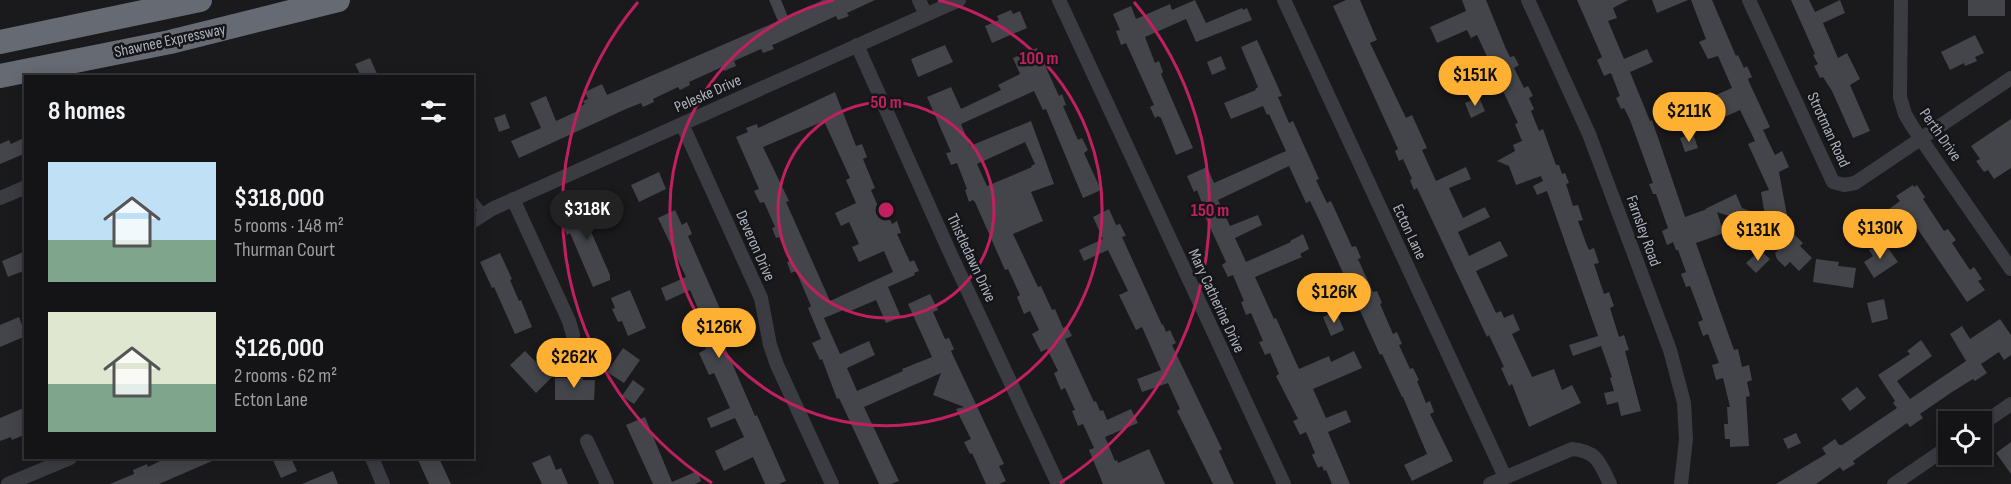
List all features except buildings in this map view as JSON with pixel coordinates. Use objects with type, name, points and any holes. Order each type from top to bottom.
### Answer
[{"type":"highway","name":"Shawnee Expressway","points":[[0,42],[200,0]]},
{"type":"highway","name":"Shawnee Expressway","points":[[0,76],[170,42],[338,0]]},
{"type":"street","points":[[919,0],[926,15]]},
{"type":"street","name":"Peleske Drive","points":[[474,221],[513,199],[959,0]]},
{"type":"street","name":"Mary Catherine Drive","points":[[1059,0],[1284,484]]},
{"type":"street","name":"Ecton Lane","points":[[1284,0],[1505,477]]},
{"type":"street","name":"Farnsley Road","points":[[1528,0],[1589,134],[1670,350],[1684,404],[1686,439],[1681,484]]},
{"type":"street","name":"Strotman Road","points":[[1749,0],[1833,182],[1844,185],[1855,183],[1922,139]]},
{"type":"street","name":"Perth Drive","points":[[1901,0],[1900,97],[1905,114],[2011,269]]},
{"type":"street","name":"Thistledawn Drive","points":[[857,45],[946,244],[1058,484]]},
{"type":"street","points":[[1922,139],[2011,78]]},
{"type":"street","name":"Deveron Drive","points":[[682,124],[761,298],[770,345],[777,365],[832,484]]},
{"type":"street","points":[[0,198],[24,188]]},
{"type":"street","points":[[513,199],[570,321],[573,335]]},
{"type":"street","points":[[1992,417],[2011,404]]},
{"type":"street","points":[[587,441],[608,484]]},
{"type":"street","points":[[1490,484],[1572,448],[1592,454],[1600,463],[1610,484]]},
{"type":"street","points":[[1894,484],[1938,454]]},
{"type":"street","points":[[9,484],[67,459]]},
{"type":"street","points":[[372,459],[383,484]]},
{"type":"lane","points":[[474,200],[485,214]]}]
